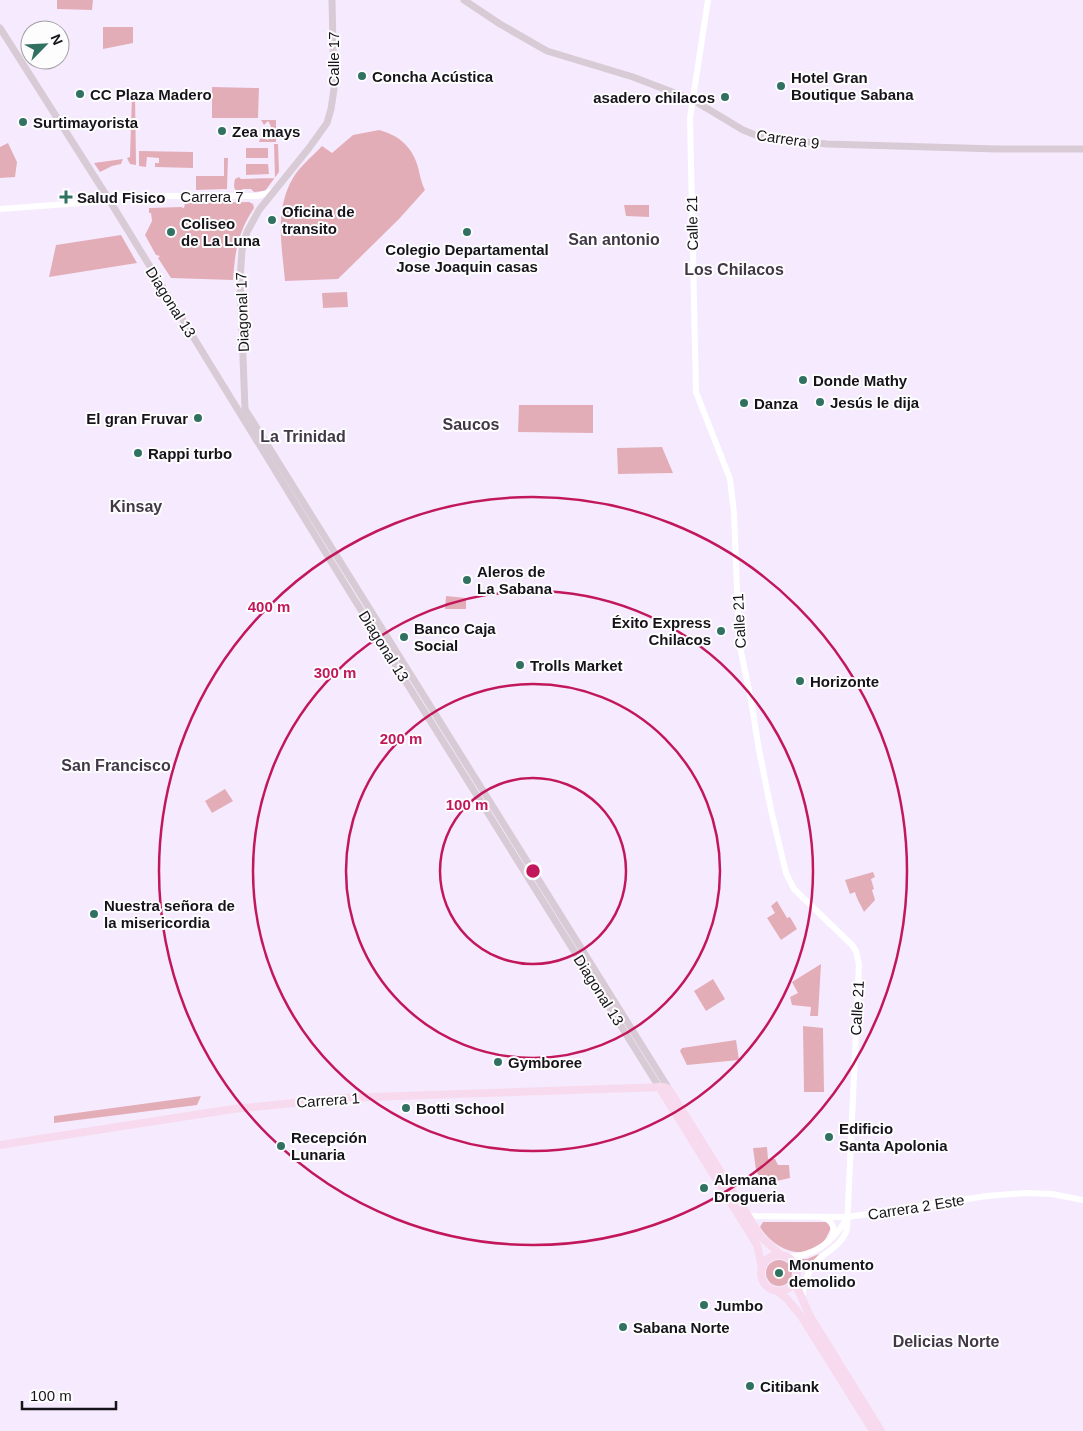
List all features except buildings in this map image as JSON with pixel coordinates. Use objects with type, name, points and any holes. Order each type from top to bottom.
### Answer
[{"type":"main road","name":"Calle 17","points":[[328,118],[334,88],[332,0]]},
{"type":"main road","name":"Carrera 9","points":[[464,0],[500,24],[547,51],[633,77],[693,100],[743,130],[763,138],[827,144],[996,149],[1083,149]]},
{"type":"main road","name":"Diagonal 13","points":[[0,28],[108,198],[210,366],[659,1087],[756,1245],[762,1267]]},
{"type":"main road","name":"Diagonal 17","points":[[244,383],[240,261],[247,232],[258,210],[314,141],[328,118]]},
{"type":"main road","points":[[210,366],[216,369],[234,395],[239,394],[241,385],[244,383]]},
{"type":"main road","name":"Diagonal 13","points":[[244,383],[245,405],[249,416],[762,1238],[785,1256]]},
{"type":"main road","name":"Carrera 1","points":[[0,1144],[233,1109],[343,1098],[659,1087],[669,1089]]},
{"type":"main road","points":[[776,1291],[785,1290],[794,1283],[797,1276],[794,1262],[785,1256],[770,1258],[762,1267],[761,1275],[764,1282],[769,1288],[787,1299],[801,1316],[873,1431]]},
{"type":"main road","points":[[794,1283],[810,1316],[881,1431]]},
{"type":"street","name":"Calle 21","points":[[708,0],[690,118],[696,392],[730,479],[734,513],[739,642],[752,700],[759,750],[771,810],[788,878],[794,889],[852,945],[856,951],[859,966],[847,1229],[843,1240],[816,1262],[809,1272],[802,1300]]},
{"type":"street","name":"Carrera 7","points":[[0,209],[80,203],[120,196],[260,195],[274,191]]},
{"type":"street","name":"Carrera 7","points":[[114,209],[113,203],[120,199],[251,199],[258,202],[258,210]]},
{"type":"street","name":"Carrera 2 Este","points":[[748,1216],[848,1217],[992,1195],[1026,1192],[1052,1194],[1083,1200]]},
{"type":"street","points":[[823,1217],[827,1218],[833,1226],[831,1239]]},
{"type":"street","points":[[785,1256],[798,1257],[816,1251],[837,1233],[848,1217]]},
{"type":"shaded area","points":[[57,0],[93,0],[92,10],[57,9]]},
{"type":"shaded area","points":[[103,27],[133,27],[133,43],[103,49]]},
{"type":"shaded area","points":[[212,87],[259,88],[258,118],[212,118]]},
{"type":"shaded area","points":[[132,94],[135,94],[136,165],[130,164],[127,158],[130,157]]},
{"type":"shaded area","points":[[261,120],[276,120],[276,142],[259,142],[263,137],[268,140],[271,131],[268,121],[264,125]]},
{"type":"shaded area","points":[[379,130],[398,138],[408,147],[418,167],[425,190],[399,219],[338,279],[285,281],[281,241],[281,215],[287,190],[293,178],[322,146],[332,153],[353,135]]},
{"type":"shaded area","points":[[8,143],[17,162],[15,177],[0,178],[0,147]]},
{"type":"shaded area","points":[[274,144],[278,144],[279,172],[275,177]]},
{"type":"shaded area","points":[[246,148],[268,148],[268,158],[246,158]]},
{"type":"shaded area","points":[[139,151],[193,152],[193,168],[155,167],[155,163],[159,163],[159,158],[147,157],[146,167],[139,166]]},
{"type":"shaded area","points":[[224,158],[228,158],[227,189],[196,190],[196,176],[224,176]]},
{"type":"shaded area","points":[[123,159],[121,164],[100,172],[94,163]]},
{"type":"shaded area","points":[[246,164],[268,164],[269,174],[246,175]]},
{"type":"shaded area","points":[[239,177],[241,179],[275,178],[265,191],[254,192],[251,189],[243,189],[237,192],[234,188],[235,179]]},
{"type":"shaded area","points":[[249,202],[253,204],[254,208],[244,225],[238,242],[233,280],[171,278],[158,258],[160,256],[156,255],[145,235],[152,221],[149,208],[184,208],[185,203]]},
{"type":"shaded area","points":[[624,205],[649,205],[649,217],[626,216]]},
{"type":"shaded area","points":[[121,235],[137,263],[49,277],[56,245]]},
{"type":"shaded area","points":[[347,292],[348,307],[323,308],[322,293]]},
{"type":"shaded area","points":[[519,405],[593,405],[593,433],[518,432]]},
{"type":"shaded area","points":[[662,447],[673,473],[618,474],[617,448]]},
{"type":"shaded area","points":[[446,596],[466,598],[466,609],[445,609]]},
{"type":"shaded area","points":[[225,789],[233,801],[212,813],[205,801]]},
{"type":"shaded area","points":[[873,872],[875,877],[871,879],[875,900],[864,912],[855,892],[850,894],[845,880]]},
{"type":"shaded area","points":[[777,901],[787,918],[790,917],[797,929],[781,940],[767,918],[775,913],[771,906]]},
{"type":"shaded area","points":[[821,964],[818,1016],[810,1016],[811,1007],[792,1005],[790,997],[798,993],[792,982]]},
{"type":"shaded area","points":[[713,979],[725,999],[706,1011],[694,991]]},
{"type":"shaded area","points":[[803,1026],[823,1028],[824,1092],[804,1092]]},
{"type":"shaded area","points":[[736,1040],[739,1060],[687,1065],[680,1051],[682,1048]]},
{"type":"shaded area","points":[[201,1096],[197,1105],[54,1123],[54,1116]]},
{"type":"shaded area","points":[[767,1147],[768,1159],[775,1159],[778,1165],[789,1165],[790,1178],[763,1184],[756,1170],[753,1148]]},
{"type":"shaded area","points":[[763,1222],[827,1222],[832,1227],[824,1241],[816,1248],[798,1252],[780,1247],[766,1235],[760,1227]]},
{"type":"shaded area","points":[[819,1254],[805,1272],[798,1259],[807,1259]]},
{"type":"shaded area","points":[[779,1260],[788,1264],[792,1273],[788,1282],[779,1286],[770,1282],[766,1273],[770,1264]]},
{"type":"place","name":"Concha Acústica","points":[[362,76]]},
{"type":"place","name":"Hotel Gran Boutique Sabana","points":[[781,86]]},
{"type":"place","name":"CC Plaza Madero","points":[[80,94]]},
{"type":"place","name":"asadero chilacos","points":[[725,97]]},
{"type":"place","name":"Surtimayorista","points":[[23,122]]},
{"type":"place","name":"Zea mays","points":[[222,131]]},
{"type":"place","name":"Salud Fisico","points":[[66,197]]},
{"type":"place","name":"Oficina de transito","points":[[272,220]]},
{"type":"place","name":"Coliseo de La Luna","points":[[171,232]]},
{"type":"place","name":"Colegio Departamental Jose Joaquin casas","points":[[467,232]]},
{"type":"place","name":"Donde Mathy","points":[[803,380]]},
{"type":"place","name":"Jesús le dija","points":[[820,402]]},
{"type":"place","name":"Danza","points":[[744,403]]},
{"type":"place","name":"El gran Fruvar","points":[[198,418]]},
{"type":"place","name":"Rappi turbo","points":[[138,453]]},
{"type":"place","name":"Aleros de La Sabana","points":[[467,580]]},
{"type":"place","name":"Éxito Express Chilacos","points":[[721,631]]},
{"type":"place","name":"Banco Caja Social","points":[[404,637]]},
{"type":"place","name":"Trolls Market","points":[[520,665]]},
{"type":"place","name":"Horizonte","points":[[800,681]]},
{"type":"place","name":"Nuestra señora de la misericordia","points":[[94,914]]},
{"type":"place","name":"Gymboree","points":[[498,1062]]},
{"type":"place","name":"Botti School","points":[[406,1108]]},
{"type":"place","name":"Edificio Santa Apolonia","points":[[829,1137]]},
{"type":"place","name":"Recepción Lunaria","points":[[281,1146]]},
{"type":"place","name":"Alemana Drogueria","points":[[704,1188]]},
{"type":"place","name":"Monumento demolido","points":[[779,1273]]},
{"type":"place","name":"Jumbo","points":[[704,1305]]},
{"type":"place","name":"Sabana Norte","points":[[623,1327]]},
{"type":"place","name":"Citibank","points":[[750,1386]]},
{"type":"district","name":"San antonio","points":[[614,239]]},
{"type":"district","name":"Los Chilacos","points":[[734,269]]},
{"type":"district","name":"Saucos","points":[[471,424]]},
{"type":"district","name":"La Trinidad","points":[[303,436]]},
{"type":"district","name":"Kinsay","points":[[136,506]]},
{"type":"district","name":"San Francisco","points":[[116,765]]},
{"type":"district","name":"Delicias Norte","points":[[946,1341]]}]
